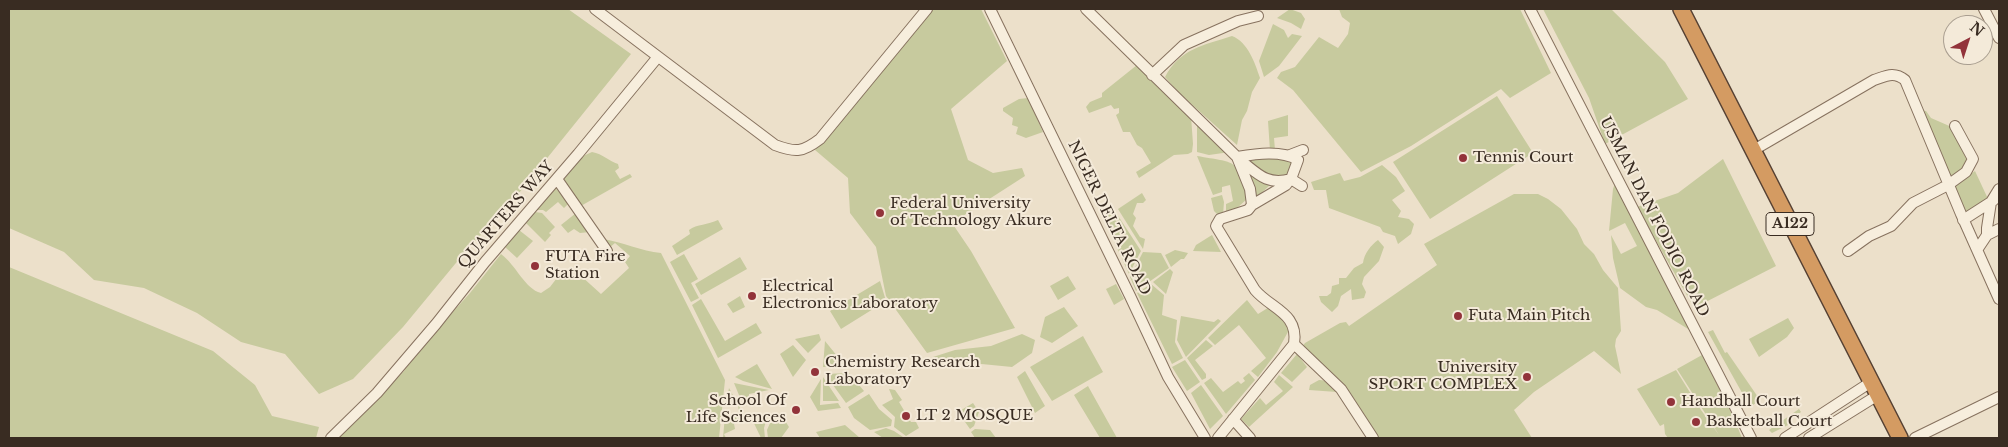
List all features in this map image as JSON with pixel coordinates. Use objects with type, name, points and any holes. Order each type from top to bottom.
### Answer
[{"type":"highway","name":"A122","points":[[1681,9],[1900,438]]},
{"type":"street","points":[[601,11],[657,58],[775,145],[788,150],[798,151],[808,148],[820,138],[928,9]]},
{"type":"street","name":"NIGER DELTA ROAD","points":[[990,9],[1168,377],[1205,438]]},
{"type":"street","points":[[1086,9],[1152,76],[1237,157],[1263,179],[1280,182],[1291,178]]},
{"type":"street","name":"USMAN DAN FODIO ROAD","points":[[1530,9],[1751,438]]},
{"type":"street","points":[[1984,9],[1999,38]]},
{"type":"street","points":[[1152,76],[1184,45],[1238,21],[1258,16]]},
{"type":"street","name":"QUARTERS WAY","points":[[331,438],[377,393],[657,58]]},
{"type":"street","points":[[1752,151],[1874,80],[1893,74],[1899,75],[1905,80],[1948,185],[1999,299]]},
{"type":"street","points":[[1848,251],[1869,236],[1890,226],[1912,203],[1948,185],[1966,172],[1973,159],[1955,126]]},
{"type":"street","points":[[1237,157],[1260,154],[1290,155],[1303,150]]},
{"type":"street","points":[[1218,438],[1294,344],[1296,333],[1291,321],[1283,311],[1262,298],[1255,290],[1216,226],[1220,219],[1248,210],[1252,204],[1286,185],[1298,160],[1290,155]]},
{"type":"street","points":[[1237,157],[1250,190],[1252,204]]},
{"type":"street","points":[[1291,178],[1302,186]]},
{"type":"street","points":[[557,179],[607,251]]},
{"type":"street","points":[[1964,220],[1997,195]]},
{"type":"street","points":[[1987,235],[1986,228],[1997,195]]},
{"type":"street","points":[[1977,250],[1987,235],[1999,229]]},
{"type":"street","points":[[1294,344],[1341,389],[1373,438]]},
{"type":"street","points":[[1784,438],[1834,407],[1874,389]]},
{"type":"street","points":[[1809,438],[1840,418],[1874,389]]},
{"type":"street","points":[[1915,438],[1999,397]]},
{"type":"street","points":[[1834,407],[1840,418]]},
{"type":"street","points":[[1234,419],[1250,438]]},
{"type":"green space","points":[[9,9],[568,9],[631,54],[515,198],[465,252],[403,327],[353,379],[319,394],[285,354],[241,342],[197,313],[144,288],[94,280],[64,252],[9,228]]},
{"type":"green space","points":[[933,9],[981,9],[1007,61],[951,109],[968,160],[993,173],[1022,168],[1025,176],[952,223],[971,251],[1015,328],[927,353],[886,296],[876,247],[850,213],[848,178],[815,150]]},
{"type":"green space","points":[[1290,9],[1301,13],[1305,19],[1301,29],[1277,18]]},
{"type":"green space","points":[[1339,9],[1520,9],[1551,73],[1510,98],[1501,89],[1411,146],[1361,172],[1293,90],[1277,78],[1281,72],[1295,67],[1319,37],[1338,48],[1348,34],[1350,23],[1342,17]]},
{"type":"green space","points":[[1543,9],[1611,9],[1665,62],[1688,99],[1605,144],[1589,98]]},
{"type":"green space","points":[[1273,24],[1284,30],[1288,38],[1292,34],[1302,36],[1279,66],[1264,77],[1259,61]]},
{"type":"green space","points":[[1232,36],[1247,48],[1260,78],[1252,92],[1247,111],[1242,120],[1237,145],[1178,92],[1165,77],[1178,60],[1193,49]]},
{"type":"green space","points":[[1137,65],[1191,116],[1193,144],[1192,152],[1174,155],[1139,178],[1136,172],[1151,163],[1130,132],[1123,132],[1116,115],[1119,113],[1119,108],[1114,109],[1111,105],[1089,113],[1086,107],[1090,102],[1102,97],[1102,93]]},
{"type":"green space","name":"Tennis Court","points":[[1497,96],[1533,153],[1430,219],[1393,162]]},
{"type":"green space","points":[[1028,98],[1043,132],[1026,138],[1016,134],[1018,127],[1012,125],[1013,118],[1003,111],[1003,108],[1019,99]]},
{"type":"green space","points":[[1919,110],[1926,111],[1931,118],[1954,128],[1972,160],[1950,182]]},
{"type":"green space","points":[[1288,115],[1288,136],[1274,138],[1275,150],[1270,151],[1268,121]]},
{"type":"green space","points":[[1197,121],[1230,152],[1209,155],[1197,152]]},
{"type":"green space","points":[[592,152],[618,164],[619,168],[615,171],[620,179],[630,174],[632,177],[579,207],[563,185],[564,178],[581,157]]},
{"type":"green space","points":[[1197,156],[1228,162],[1238,169],[1248,198],[1236,209],[1226,214],[1226,204],[1233,201],[1230,185],[1222,187],[1222,192],[1213,195]]},
{"type":"green space","points":[[1258,157],[1296,160],[1289,177],[1264,177],[1250,162]]},
{"type":"green space","points":[[1723,159],[1776,266],[1694,308],[1637,207],[1678,193]]},
{"type":"green space","points":[[1382,165],[1396,177],[1405,191],[1392,200],[1401,211],[1398,217],[1409,219],[1414,224],[1411,234],[1398,244],[1395,236],[1383,232],[1380,227],[1329,208],[1326,190],[1314,190],[1311,182],[1340,173],[1344,181],[1360,177]]},
{"type":"green space","points":[[1975,171],[1989,201],[1965,218],[1951,187]]},
{"type":"green space","points":[[1249,173],[1270,185],[1255,199]]},
{"type":"green space","points":[[1615,183],[1693,332],[1657,310],[1646,307],[1620,288],[1613,258],[1611,235],[1621,254],[1637,246],[1625,223],[1609,231]]},
{"type":"green space","points":[[555,188],[570,202],[564,208],[558,202],[546,212],[536,210]]},
{"type":"green space","points":[[1142,193],[1146,200],[1143,203],[1137,203],[1133,214],[1136,218],[1133,226],[1140,237],[1145,239],[1143,249],[1118,209]]},
{"type":"green space","points":[[1514,194],[1538,194],[1561,209],[1577,229],[1584,244],[1594,254],[1603,270],[1618,288],[1621,331],[1616,339],[1615,346],[1621,374],[1594,351],[1534,392],[1514,410],[1532,438],[1379,438],[1351,394],[1302,347],[1305,343],[1340,323],[1346,322],[1349,326],[1437,265],[1424,244]]},
{"type":"green space","points":[[1222,195],[1224,202],[1223,215],[1218,215],[1214,211],[1211,198]]},
{"type":"green space","points":[[1113,208],[1141,251],[1129,274],[1099,209],[1103,211]]},
{"type":"green space","points":[[535,212],[542,213],[555,227],[549,233],[551,235],[545,242],[525,222]]},
{"type":"green space","points":[[576,213],[590,232],[580,233],[574,229],[568,233],[561,225]]},
{"type":"green space","points":[[718,220],[723,229],[677,255],[672,246],[690,234],[689,230]]},
{"type":"green space","points":[[519,230],[533,241],[517,258],[505,247]]},
{"type":"green space","points":[[1212,235],[1221,252],[1193,251],[1196,245]]},
{"type":"green space","points":[[603,239],[661,253],[725,380],[719,438],[339,438],[404,371],[422,346],[470,293],[501,254],[535,291],[541,293],[550,287],[563,270],[575,280],[580,275],[601,294],[629,268],[625,262],[630,256],[615,243],[609,248]]},
{"type":"green space","points":[[1378,240],[1384,247],[1379,261],[1364,277],[1362,284],[1366,292],[1364,298],[1352,300],[1351,289],[1341,296],[1338,306],[1332,312],[1321,302],[1319,296],[1327,296],[1331,293],[1332,286],[1339,284],[1339,278],[1346,278],[1354,268],[1363,263],[1368,250]]},
{"type":"green space","points":[[1175,250],[1188,253],[1184,259],[1181,259],[1171,267],[1165,255]]},
{"type":"green space","points":[[1143,252],[1161,253],[1169,268],[1136,291],[1130,277]]},
{"type":"green space","points":[[684,254],[698,279],[691,283],[699,298],[691,302],[670,262]]},
{"type":"green space","points":[[740,257],[747,269],[701,295],[695,284]]},
{"type":"green space","points":[[9,267],[213,351],[255,385],[272,416],[319,427],[316,438],[9,438]]},
{"type":"green space","points":[[1170,269],[1173,272],[1166,294],[1153,282]]},
{"type":"green space","points":[[1068,276],[1076,289],[1058,300],[1050,286]]},
{"type":"green space","points":[[880,281],[886,301],[841,329],[830,311]]},
{"type":"green space","points":[[1116,284],[1124,299],[1114,305],[1106,289]]},
{"type":"green space","points":[[1151,284],[1164,295],[1162,315],[1177,320],[1175,342],[1183,358],[1172,364],[1137,293]]},
{"type":"green space","points":[[740,296],[745,307],[733,313],[727,304]]},
{"type":"green space","points":[[701,299],[725,341],[756,323],[762,333],[718,358],[692,305]]},
{"type":"green space","points":[[1247,300],[1258,314],[1271,306],[1281,313],[1289,330],[1277,352],[1258,377],[1251,371],[1266,358],[1239,325],[1215,345],[1208,338]]},
{"type":"green space","points":[[1064,307],[1078,326],[1052,343],[1040,337],[1045,317]]},
{"type":"green space","points":[[1181,316],[1214,322],[1218,319],[1221,321],[1186,357],[1177,340]]},
{"type":"green space","points":[[1788,318],[1794,328],[1787,337],[1759,357],[1749,339]]},
{"type":"green space","points":[[1713,330],[1725,353],[1727,352],[1760,400],[1750,407],[1708,332]]},
{"type":"green space","points":[[819,334],[821,340],[808,353],[795,339]]},
{"type":"green space","points":[[1022,334],[1035,340],[1032,353],[1012,367],[941,360],[933,357],[955,350],[991,346]]},
{"type":"green space","points":[[1083,336],[1103,372],[1052,401],[1030,367]]},
{"type":"green space","points":[[1206,340],[1213,346],[1195,360],[1206,374],[1206,378],[1202,380],[1187,358]]},
{"type":"green space","points":[[825,341],[846,367],[823,367]]},
{"type":"green space","points":[[793,345],[806,360],[793,377],[780,354]]},
{"type":"green space","points":[[1297,354],[1307,367],[1292,382],[1281,373]]},
{"type":"green space","points":[[1702,355],[1742,438],[1668,438],[1665,434],[1664,424],[1660,426],[1637,389],[1676,370],[1719,435],[1677,369]]},
{"type":"green space","points":[[1185,360],[1200,382],[1187,391],[1172,367]]},
{"type":"green space","points":[[757,364],[772,389],[735,377]]},
{"type":"green space","points":[[1025,371],[1045,406],[1035,413],[1017,377]]},
{"type":"green space","points":[[849,373],[864,391],[846,403],[825,374]]},
{"type":"green space","points":[[1249,373],[1255,380],[1226,414],[1204,383],[1211,378],[1223,392],[1238,381],[1241,384],[1245,381],[1243,378]]},
{"type":"green space","points":[[1279,375],[1293,387],[1249,427],[1241,419],[1260,398],[1266,405],[1283,391],[1274,382]]},
{"type":"green space","points":[[823,377],[839,401],[823,401]]},
{"type":"green space","points":[[821,379],[820,405],[838,403],[841,408],[818,411],[810,397]]},
{"type":"green space","points":[[1319,380],[1328,382],[1337,392],[1309,390],[1310,385]]},
{"type":"green space","points":[[734,383],[769,390],[749,394],[749,398],[741,400]]},
{"type":"green space","points":[[1201,385],[1223,416],[1210,429],[1191,393]]},
{"type":"green space","points":[[1088,386],[1117,438],[1100,438],[1074,395]]},
{"type":"green space","points":[[729,388],[738,404],[726,404]]},
{"type":"green space","points":[[889,389],[895,390],[902,400],[899,402],[911,422],[916,422],[919,428],[906,436],[894,427],[895,417],[882,405],[893,399]]},
{"type":"green space","points":[[869,394],[879,409],[892,420],[891,426],[870,430],[854,418],[848,407]]},
{"type":"green space","points":[[973,403],[979,412],[974,426],[970,429],[958,412]]},
{"type":"green space","points":[[738,405],[746,419],[734,424],[735,429],[724,434],[726,438],[723,438],[725,415],[739,414]]},
{"type":"green space","points":[[1799,409],[1801,412],[1789,421],[1790,424],[1772,433],[1769,430]]},
{"type":"green space","points":[[780,413],[789,427],[781,438],[768,438],[767,430],[774,414]]},
{"type":"green space","points":[[768,414],[764,428],[765,438],[761,438],[751,417]]},
{"type":"green space","points":[[845,425],[860,438],[820,438],[816,432]]},
{"type":"green space","points":[[886,428],[903,437],[883,438],[874,432]]},
{"type":"green space","points":[[975,429],[990,430],[996,438],[975,438],[971,432]]},
{"type":"place","name":"Tennis Court","points":[[1463,158]]},
{"type":"place","name":"Federal University of Technology Akure","points":[[880,213]]},
{"type":"place","name":"FUTA Fire Station","points":[[535,266]]},
{"type":"place","name":"Electrical Electronics Laboratory","points":[[752,296]]},
{"type":"place","name":"Futa Main Pitch","points":[[1458,316]]},
{"type":"place","name":"Chemistry Research Laboratory","points":[[815,372]]},
{"type":"place","name":"University SPORT COMPLEX","points":[[1527,377]]},
{"type":"place","name":"Handball Court","points":[[1671,402]]},
{"type":"place","name":"School Of Life Sciences","points":[[796,410]]},
{"type":"place","name":"LT 2 MOSQUE","points":[[906,416]]},
{"type":"place","name":"Basketball Court","points":[[1696,422]]}]
